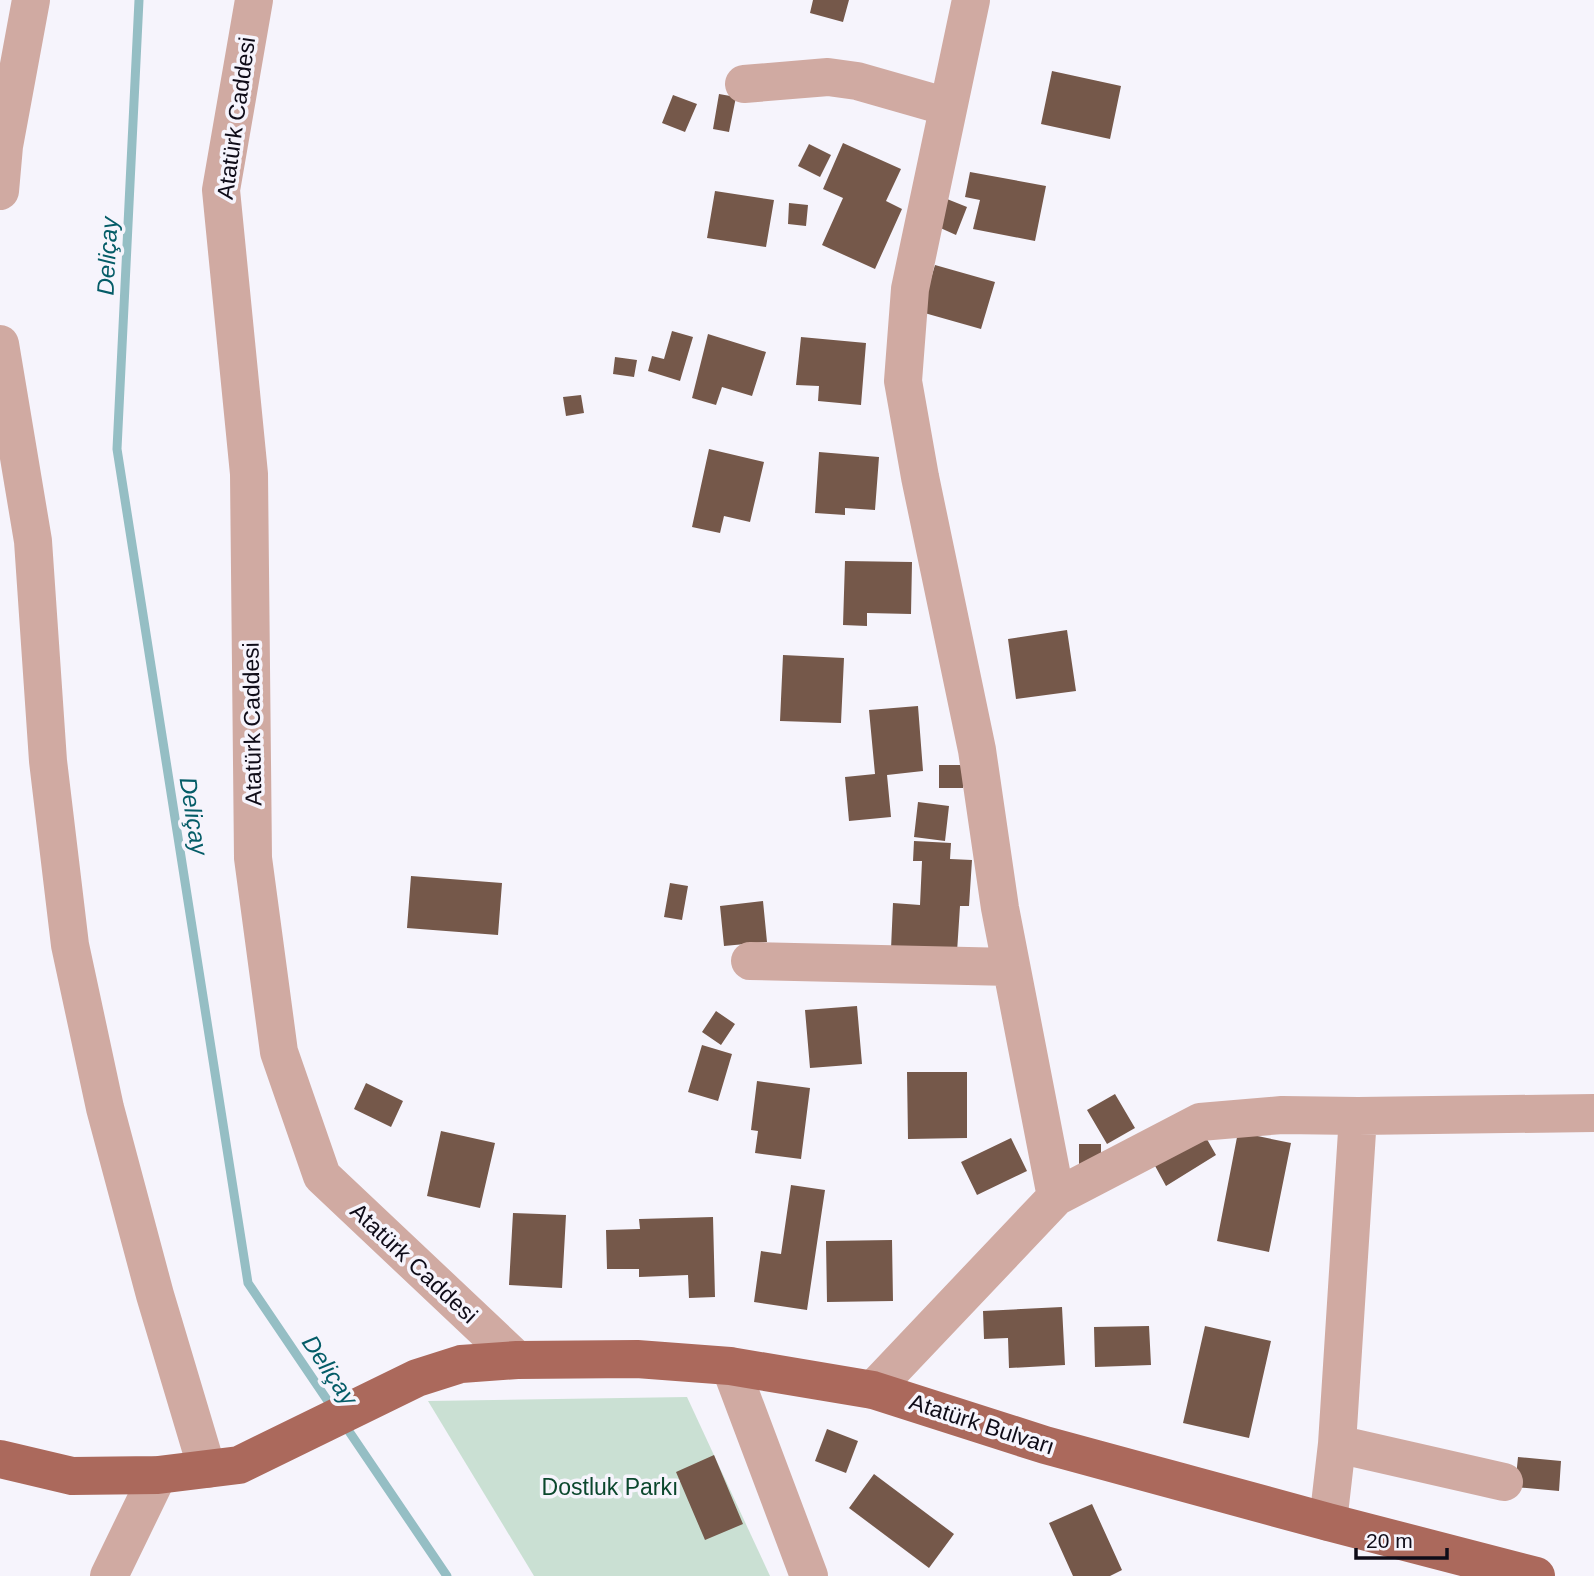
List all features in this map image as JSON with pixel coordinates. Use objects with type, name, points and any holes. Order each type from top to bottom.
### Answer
[{"type":"main road","name":"Atatürk Bulvarı","points":[[0,1459],[72,1476],[158,1475],[223,1467],[417,1378],[461,1364],[517,1360],[637,1359],[730,1366],[873,1390],[1045,1445],[1328,1522],[1484,1569],[1536,1576]]},
{"type":"street","points":[[0,191],[4,146],[31,0]]},
{"type":"street","name":"Atatürk Caddesi","points":[[254,0],[221,190],[249,474],[253,858],[279,1052],[322,1176],[517,1360]]},
{"type":"street","points":[[971,0],[910,289],[903,381],[976,750],[1000,908],[1056,1197]]},
{"type":"street","points":[[744,84],[828,77],[857,81],[948,107]]},
{"type":"street","points":[[0,344],[33,541],[48,761],[70,945],[105,1108],[155,1295],[223,1467]]},
{"type":"street","points":[[750,961],[1011,967]]},
{"type":"street","points":[[873,1390],[1056,1197],[1200,1122],[1282,1115],[1594,1113]]},
{"type":"street","points":[[1328,1522],[1337,1444],[1358,1116]]},
{"type":"street","points":[[730,1366],[809,1576]]},
{"type":"street","points":[[1337,1444],[1504,1482]]},
{"type":"street","points":[[109,1576],[158,1475]]},
{"type":"green space","name":"Dostluk Parkı","points":[[687,1397],[770,1576],[534,1576],[428,1401]]},
{"type":"building","points":[[813,0],[849,0],[843,22],[810,13]]},
{"type":"building","points":[[1052,71],[1121,86],[1110,139],[1041,124]]},
{"type":"building","points":[[719,94],[736,97],[729,132],[713,129]]},
{"type":"building","points":[[673,95],[697,104],[685,132],[662,123]]},
{"type":"building","points":[[843,143],[901,169],[886,201],[902,209],[875,269],[822,245],[843,198],[823,189]]},
{"type":"building","points":[[809,144],[831,155],[820,177],[798,166]]},
{"type":"building","points":[[970,172],[1046,186],[1035,241],[973,229],[980,200],[965,197]]},
{"type":"building","points":[[715,191],[774,200],[766,247],[707,238]]},
{"type":"building","points":[[947,199],[967,207],[956,235],[936,226]]},
{"type":"building","points":[[789,203],[808,205],[806,226],[788,224]]},
{"type":"building","points":[[935,265],[995,282],[981,329],[921,312]]},
{"type":"building","points":[[672,331],[693,337],[680,381],[648,371],[652,356],[664,359]]},
{"type":"building","points":[[708,334],[766,352],[752,396],[722,387],[716,405],[692,398]]},
{"type":"building","points":[[801,337],[866,343],[861,405],[818,401],[819,386],[796,385]]},
{"type":"building","points":[[615,357],[637,360],[634,377],[613,374]]},
{"type":"building","points":[[581,395],[584,413],[566,416],[563,397]]},
{"type":"building","points":[[709,449],[764,462],[750,522],[724,516],[720,533],[692,527]]},
{"type":"building","points":[[819,452],[879,457],[875,510],[845,508],[845,515],[815,513]]},
{"type":"building","points":[[845,561],[912,562],[911,614],[867,613],[867,626],[843,625]]},
{"type":"building","points":[[1067,630],[1076,691],[1016,699],[1008,639]]},
{"type":"building","points":[[783,655],[844,658],[841,723],[780,721]]},
{"type":"building","points":[[918,706],[923,771],[887,775],[891,817],[849,821],[845,777],[875,774],[869,710]]},
{"type":"building","points":[[939,765],[963,765],[963,788],[939,788]]},
{"type":"building","points":[[918,802],[949,806],[945,841],[914,837]]},
{"type":"building","points":[[914,841],[951,843],[950,859],[972,860],[969,906],[960,906],[957,952],[891,949],[893,903],[920,905],[922,861],[913,861]]},
{"type":"building","points":[[411,876],[502,883],[498,935],[407,928]]},
{"type":"building","points":[[670,883],[688,886],[682,920],[664,917]]},
{"type":"building","points":[[763,901],[767,942],[724,946],[720,906]]},
{"type":"building","points":[[857,1006],[862,1064],[810,1068],[805,1010]]},
{"type":"building","points":[[716,1011],[735,1024],[721,1045],[702,1032]]},
{"type":"building","points":[[702,1045],[732,1054],[718,1101],[688,1092]]},
{"type":"building","points":[[907,1072],[967,1072],[967,1138],[908,1139]]},
{"type":"building","points":[[757,1081],[810,1088],[801,1159],[755,1153],[758,1131],[751,1130]]},
{"type":"building","points":[[366,1083],[403,1101],[391,1127],[354,1109]]},
{"type":"building","points":[[1115,1094],[1135,1128],[1107,1144],[1087,1110]]},
{"type":"building","points":[[441,1131],[495,1143],[480,1208],[427,1196]]},
{"type":"building","points":[[1238,1132],[1291,1143],[1269,1252],[1217,1241]]},
{"type":"building","points":[[1204,1134],[1216,1155],[1166,1186],[1154,1164]]},
{"type":"building","points":[[1011,1138],[1027,1171],[977,1195],[961,1162]]},
{"type":"building","points":[[1079,1144],[1101,1144],[1101,1165],[1079,1165]]},
{"type":"building","points":[[791,1185],[825,1190],[807,1310],[754,1302],[761,1251],[781,1254]]},
{"type":"building","points":[[513,1213],[566,1215],[562,1288],[509,1285]]},
{"type":"building","points":[[713,1217],[715,1297],[689,1298],[688,1275],[639,1277],[639,1269],[607,1269],[606,1230],[640,1229],[639,1219]]},
{"type":"building","points":[[892,1240],[893,1301],[827,1302],[826,1241]]},
{"type":"building","points":[[1062,1307],[1065,1365],[1009,1368],[1008,1338],[984,1339],[983,1311]]},
{"type":"building","points":[[1149,1326],[1151,1365],[1095,1367],[1094,1327]]},
{"type":"building","points":[[1205,1326],[1271,1341],[1249,1438],[1183,1423]]},
{"type":"building","points":[[827,1429],[858,1441],[846,1473],[815,1461]]},
{"type":"building","points":[[714,1455],[743,1524],[705,1540],[676,1472]]},
{"type":"building","points":[[1518,1457],[1561,1461],[1559,1491],[1515,1487]]},
{"type":"building","points":[[874,1474],[954,1534],[929,1568],[849,1508]]},
{"type":"building","points":[[1092,1504],[1122,1570],[1110,1576],[1073,1576],[1049,1523]]},
{"type":"waterway","name":"Deliçay","points":[[139,0],[117,449],[248,1283],[334,1410]]},
{"type":"waterway","name":"Deliçay","points":[[344,1424],[447,1576]]}]
